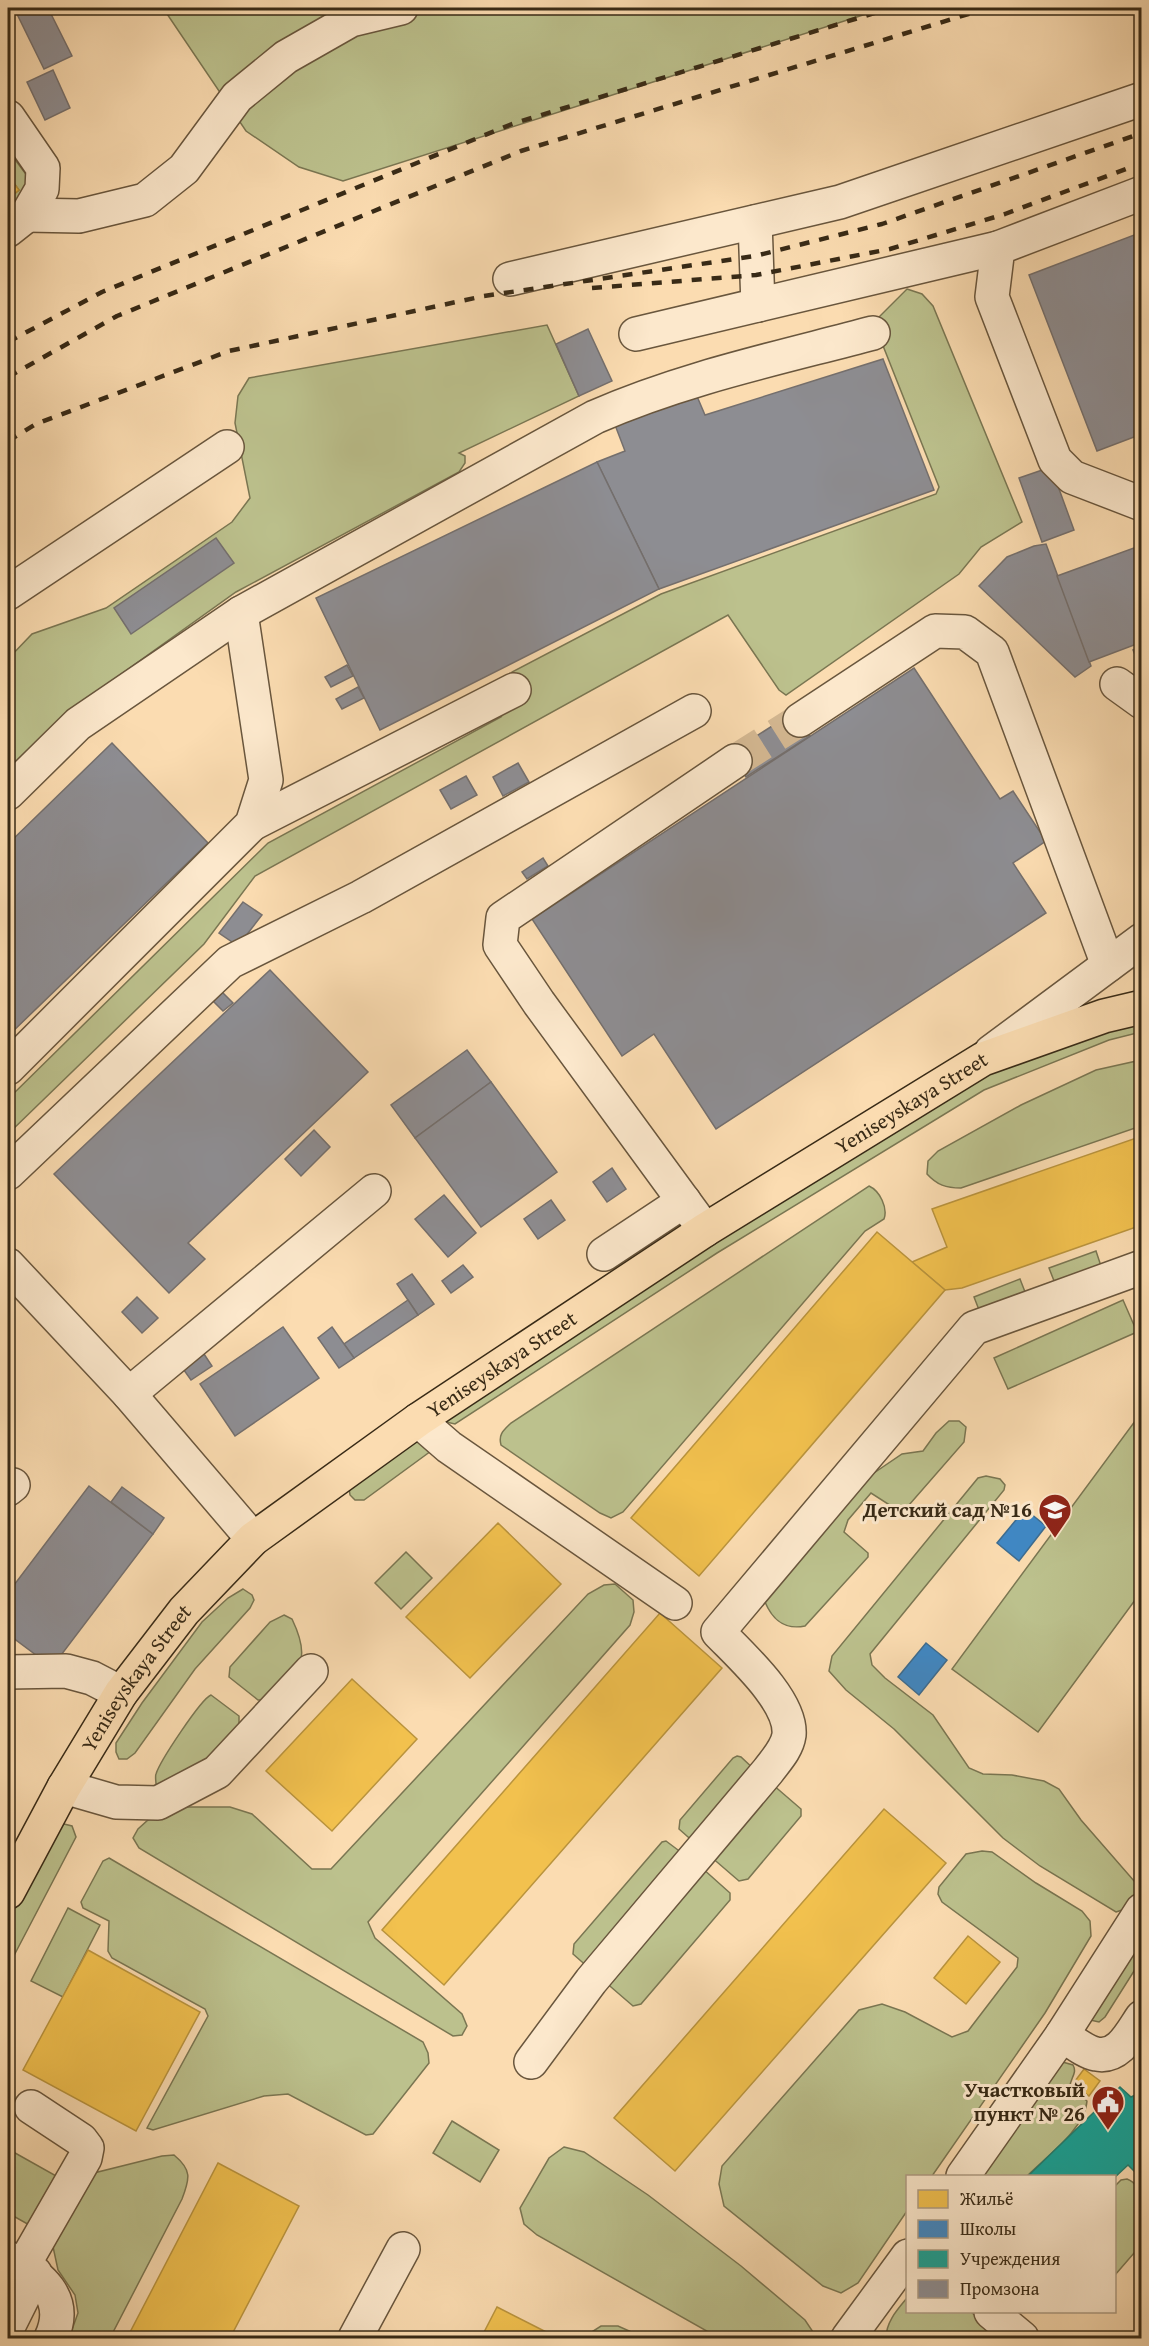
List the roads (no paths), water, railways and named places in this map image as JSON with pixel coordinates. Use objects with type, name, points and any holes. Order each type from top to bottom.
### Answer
[{"type":"main road","name":"Yeniseyskaya Street","points":[[8,1892],[64,1787],[121,1693],[184,1611],[253,1539],[418,1420],[705,1230],[983,1059],[1104,1016],[1142,1007]]},
{"type":"street","points":[[17,223],[79,216],[145,200],[184,168],[237,97],[286,57],[351,20],[401,8]]},
{"type":"street","points":[[510,279],[840,202],[1142,99]]},
{"type":"street","points":[[8,117],[43,168],[42,189],[17,223]]},
{"type":"street","points":[[636,334],[998,248],[1142,193]]},
{"type":"street","points":[[755,222],[758,305]]},
{"type":"street","points":[[998,248],[992,297],[1055,460],[1072,477],[1142,504]]},
{"type":"street","points":[[8,793],[78,724],[241,613],[595,417],[643,396],[701,378],[873,333]]},
{"type":"street","points":[[8,593],[228,447]]},
{"type":"street","points":[[241,613],[266,780],[252,824]]},
{"type":"street","points":[[800,720],[934,631],[965,632],[992,652],[1108,965]]},
{"type":"street","points":[[8,1068],[252,824],[514,690]]},
{"type":"street","points":[[8,1173],[230,962],[361,897],[694,711]]},
{"type":"street","points":[[705,1230],[539,1004],[500,945],[503,918],[735,761]]},
{"type":"street","points":[[983,1059],[1142,940]]},
{"type":"street","points":[[129,1394],[374,1191]]},
{"type":"street","points":[[604,1254],[684,1201]]},
{"type":"street","points":[[8,1265],[129,1394],[253,1539]]},
{"type":"street","points":[[531,2062],[591,1981],[768,1771],[787,1744],[789,1733],[786,1718],[776,1698],[752,1667],[718,1632],[974,1328],[1142,1267]]},
{"type":"street","points":[[418,1420],[449,1447],[675,1603]]},
{"type":"street","points":[[8,1672],[66,1671],[92,1678],[121,1693]]},
{"type":"street","points":[[64,1787],[116,1802],[158,1803],[217,1772],[311,1671]]},
{"type":"street","points":[[964,2175],[1062,2035],[1136,1919]]},
{"type":"street","points":[[1062,2035],[1096,2054],[1112,2052],[1123,2045],[1142,2017]]},
{"type":"street","points":[[8,2327],[22,2266],[85,2158],[87,2148],[81,2140],[31,2108]]},
{"type":"street","points":[[356,2338],[403,2249]]},
{"type":"street","points":[[848,2338],[906,2259]]},
{"type":"street","points":[[22,2266],[53,2293],[55,2329],[51,2338]]},
{"type":"street","points":[[992,2313],[1022,2338]]},
{"type":"tunnel","points":[[735,761],[800,720]]},
{"type":"railway","points":[[8,342],[102,292],[512,124],[891,8]]},
{"type":"railway","points":[[8,377],[117,316],[521,151],[988,8]]},
{"type":"railway","points":[[8,441],[36,424],[229,351],[484,296],[755,256],[882,224],[1142,133]]},
{"type":"railway","points":[[592,288],[756,275],[890,249],[1005,214],[1142,163]]},
{"type":"place","name":"Детский сад №16","points":[[1055,1539]]},
{"type":"place","name":"Участковый пункт № 26","points":[[1108,2131]]}]
